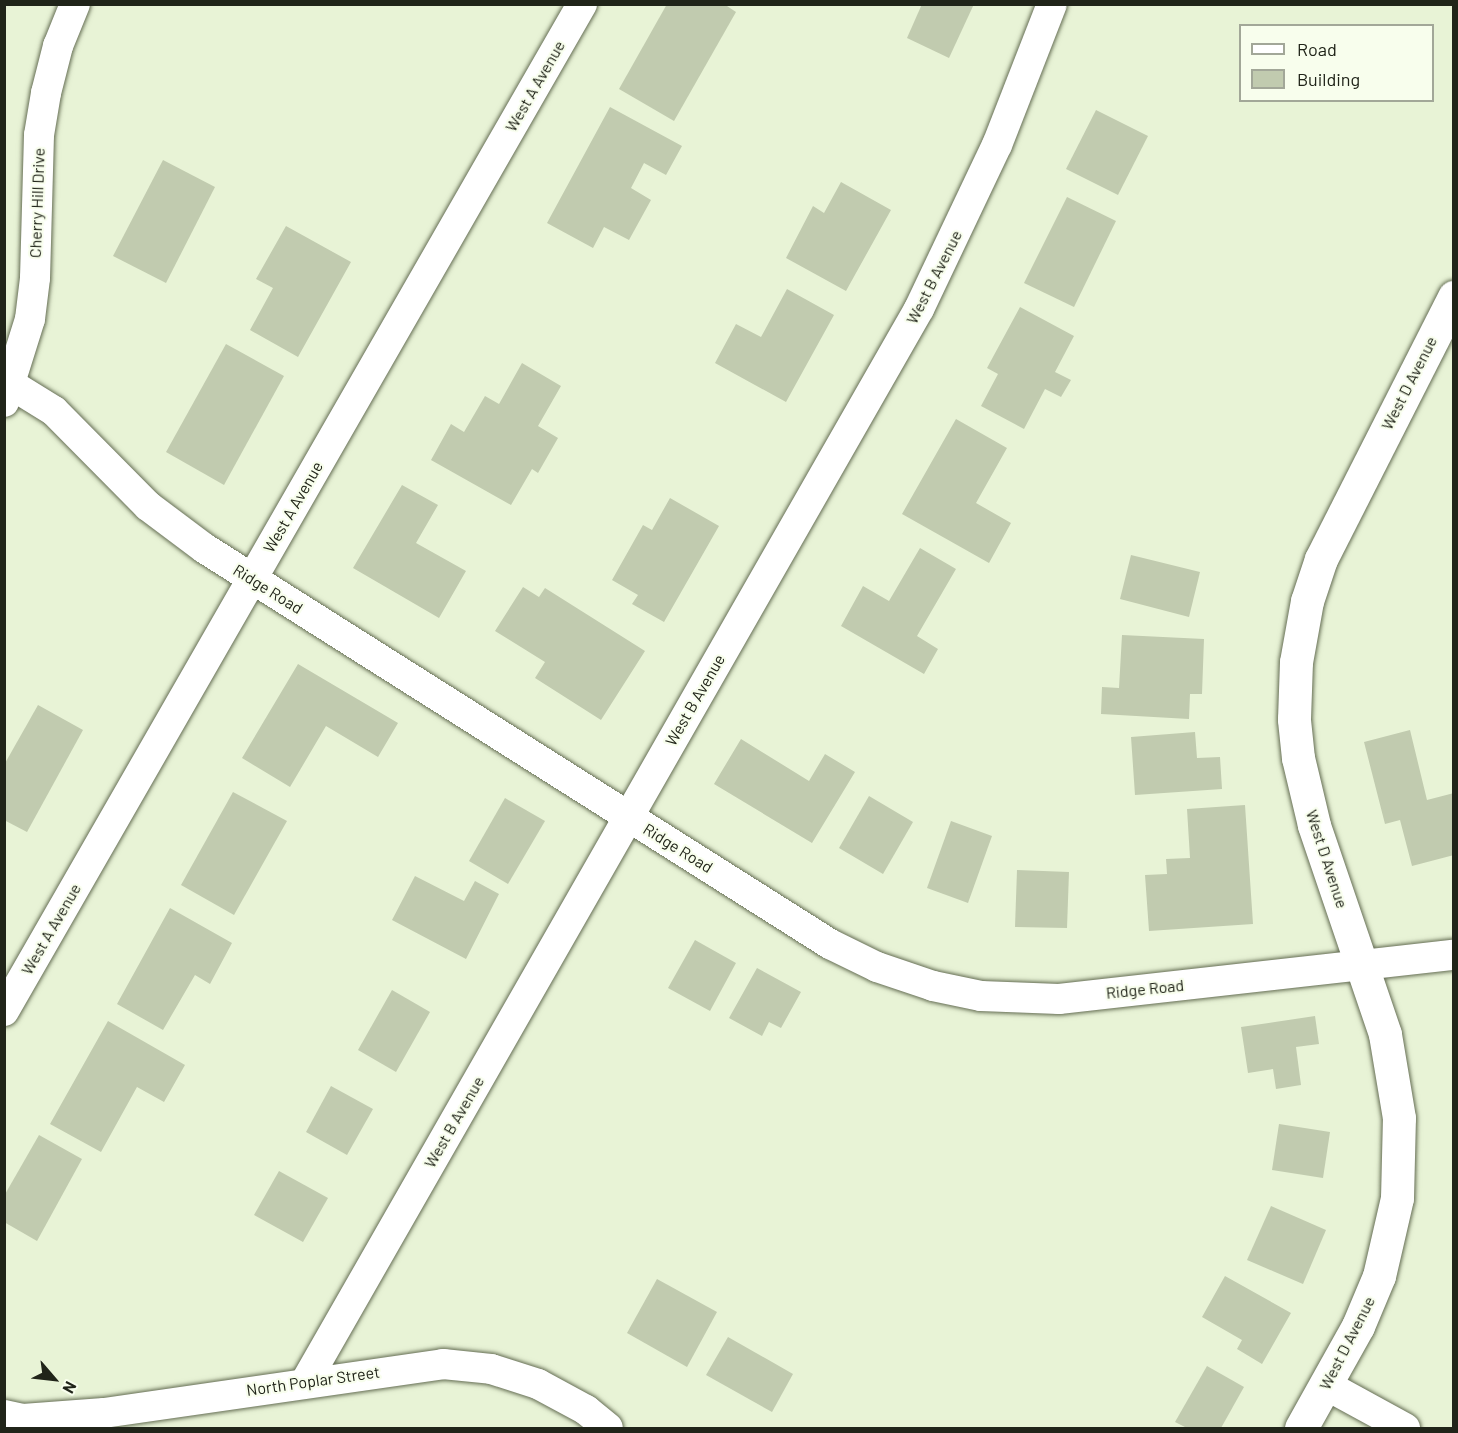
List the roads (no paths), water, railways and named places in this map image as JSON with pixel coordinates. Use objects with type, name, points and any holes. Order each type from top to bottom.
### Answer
[{"type":"street","name":"Cherry Hill Drive","points":[[8,394],[30,319],[35,278],[39,135],[46,93],[58,46],[75,4]]},
{"type":"street","name":"West A Avenue","points":[[4,1011],[582,4]]},
{"type":"street","name":"West B Avenue","points":[[306,1381],[919,309],[988,165],[1053,4]]},
{"type":"street","name":"West D Avenue","points":[[1301,1428],[1358,1326],[1379,1276],[1397,1190],[1395,1088],[1384,1034],[1314,825],[1298,758],[1294,719],[1296,662],[1307,601],[1321,559],[1454,297]]},
{"type":"street","name":"Ridge Road","points":[[8,394],[54,411],[148,506],[252,579],[830,944],[877,967],[971,994],[1059,999],[1454,955]]},
{"type":"street","name":"North Poplar Street","points":[[4,1415],[23,1419],[79,1422],[306,1381],[443,1364],[491,1369],[538,1384],[586,1410],[608,1428]]},
{"type":"street","points":[[1326,1385],[1405,1428]]}]
